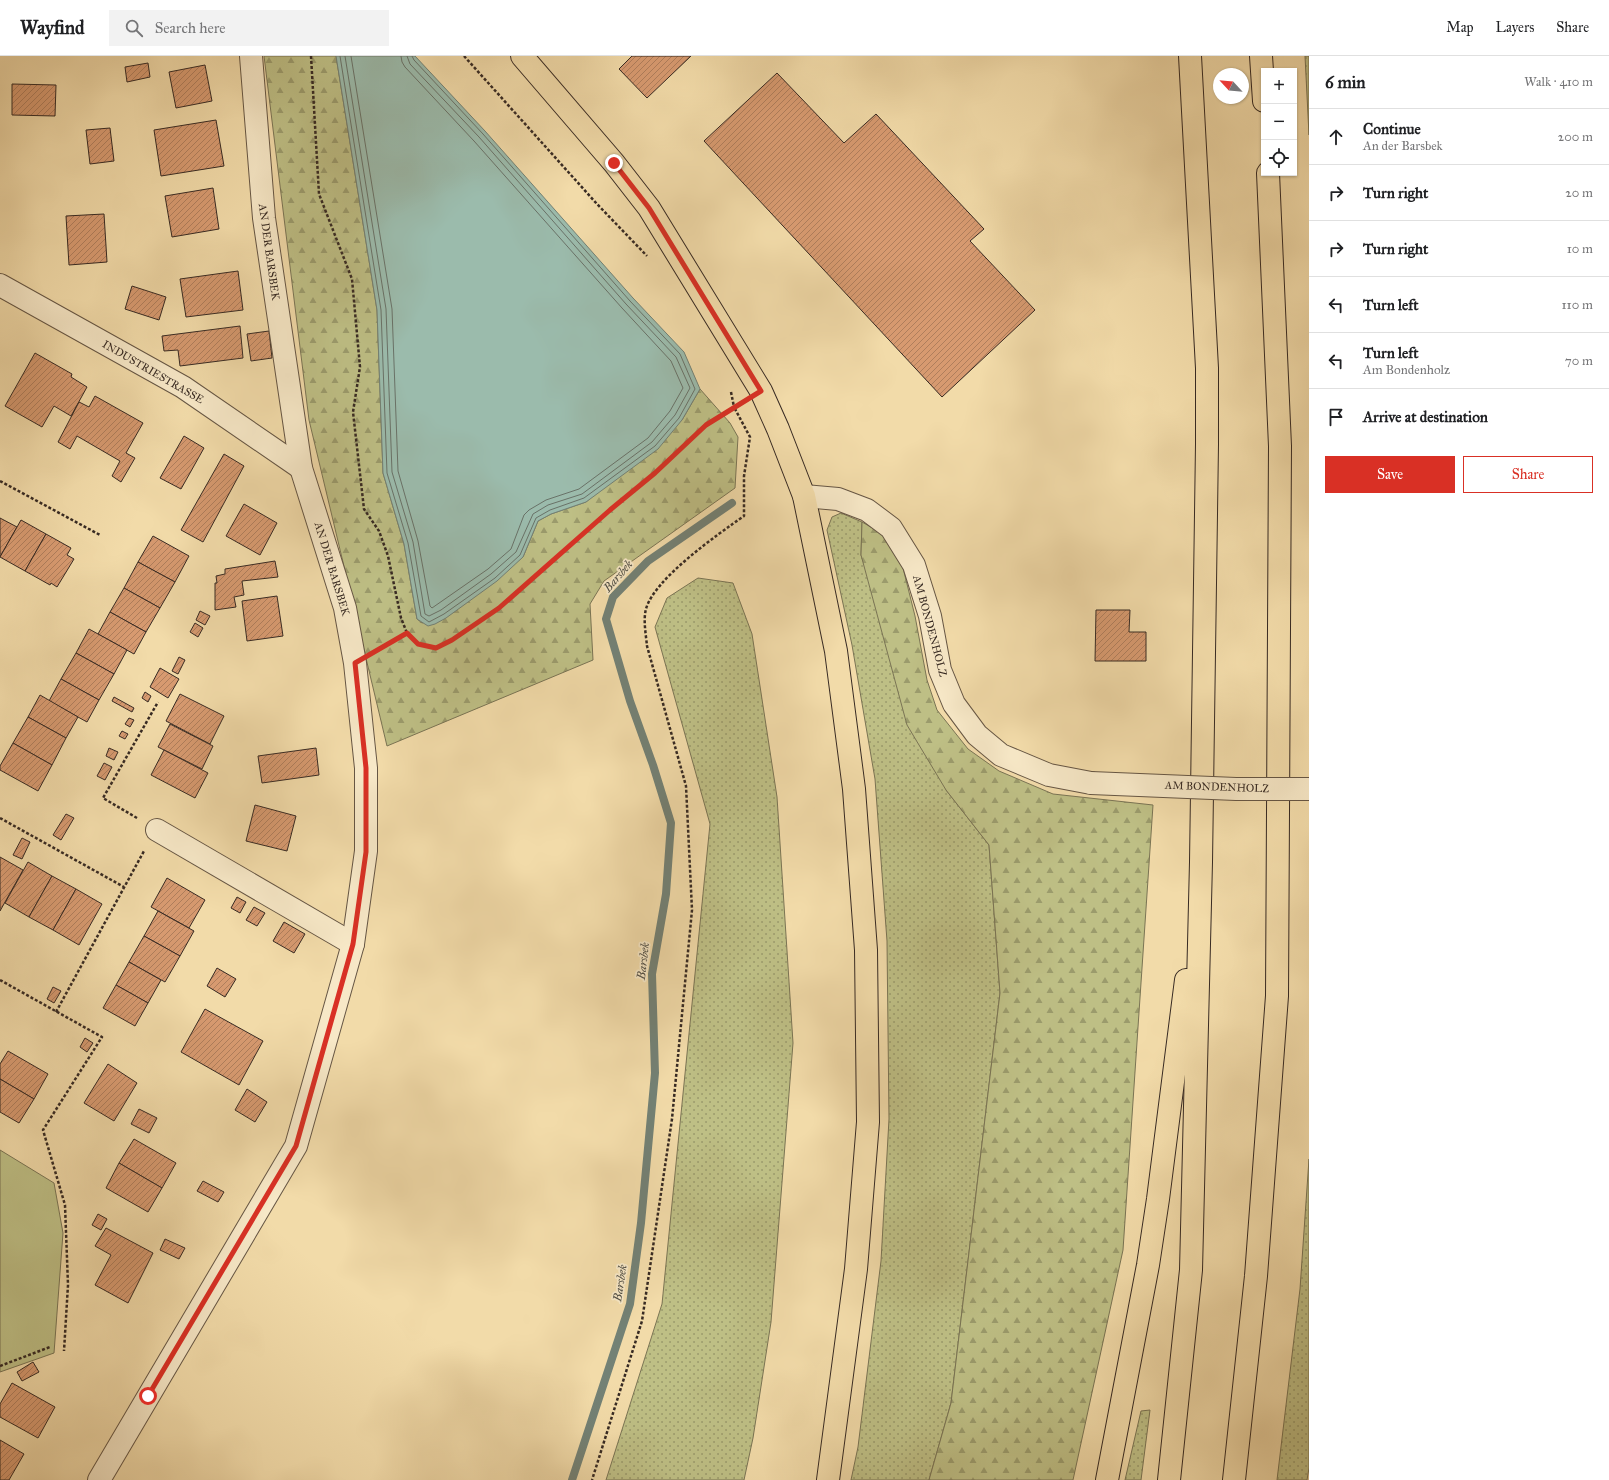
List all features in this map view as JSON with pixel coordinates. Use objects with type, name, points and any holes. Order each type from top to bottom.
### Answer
[{"type":"main road","points":[[522,56],[614,163],[649,208],[761,391],[778,429],[804,496],[836,651],[854,789],[866,950],[868,1122],[856,1269],[828,1480]]},
{"type":"main road","points":[[1169,1480],[1191,1270],[1201,862],[1207,368],[1190,56]]},
{"type":"main road","points":[[1261,56],[1262,68]]},
{"type":"main road","points":[[1234,1480],[1256,1276],[1277,996],[1280,446],[1268,176]]},
{"type":"main road","points":[[1108,1480],[1148,1265],[1158,1199],[1201,862]]},
{"type":"street","name":"AN DER BARSBEK","points":[[99,1480],[296,1146],[353,944],[366,852],[366,768],[355,663],[345,608],[301,468],[264,218],[252,56]]},
{"type":"street","name":"INDUSTRIESTRASSE","points":[[0,285],[183,387],[301,468]]},
{"type":"street","name":"AM BONDENHOLZ","points":[[804,496],[838,499],[867,510],[891,528],[914,564],[930,616],[940,670],[954,704],[977,734],[1001,755],[1049,775],[1091,782],[1236,789],[1309,789]]},
{"type":"street","points":[[156,830],[353,944]]},
{"type":"path","points":[[311,56],[319,194],[352,279],[360,367],[353,412],[364,509],[379,531],[388,556],[401,618],[407,633],[418,644],[436,648],[452,640],[499,608],[610,510],[655,473],[706,425],[761,391]]},
{"type":"path","points":[[464,56],[597,204],[651,260]]},
{"type":"path","points":[[592,1480],[642,1321],[672,1119],[692,910],[686,786],[647,646],[645,628],[646,609],[660,585],[713,538],[744,516],[744,476],[750,437],[734,407],[730,386]]},
{"type":"path","points":[[0,481],[100,536]]},
{"type":"path","points":[[355,663],[407,633]]},
{"type":"path","points":[[56,1012],[156,830],[103,798],[158,702]]},
{"type":"path","points":[[0,818],[124,887]]},
{"type":"path","points":[[0,980],[102,1037],[42,1130],[65,1204],[68,1285],[64,1351]]},
{"type":"path","points":[[0,1366],[50,1347]]},
{"type":"green space","points":[[264,56],[336,56],[377,310],[383,473],[404,544],[417,619],[422,623],[446,617],[523,557],[538,521],[551,514],[586,502],[682,420],[700,389],[730,423],[738,437],[735,488],[604,581],[590,604],[593,660],[387,746],[309,420]]},
{"type":"green space","points":[[1305,56],[1309,56],[1309,135]]},
{"type":"green space","points":[[841,513],[862,522],[861,555],[946,790],[989,845],[1000,993],[951,1403],[929,1480],[851,1480],[858,1447],[881,1261],[889,1119],[887,941],[875,779],[852,645],[827,530],[832,517]]},
{"type":"green space","points":[[862,522],[883,534],[903,568],[915,616],[927,680],[937,710],[968,749],[999,771],[1053,794],[1153,805],[1123,1250],[1073,1480],[929,1480],[951,1403],[1000,993],[989,845],[946,790],[907,725],[861,555]]},
{"type":"green space","points":[[698,578],[733,583],[752,634],[777,797],[793,1043],[771,1322],[753,1438],[744,1480],[606,1480],[662,1304],[710,824],[655,627],[667,598]]},
{"type":"green space","points":[[0,1150],[54,1183],[63,1233],[54,1353],[0,1372]]},
{"type":"green space","points":[[1309,1159],[1309,1468],[1307,1480],[1277,1480],[1300,1289]]},
{"type":"green space","points":[[1150,1410],[1141,1480],[1125,1480],[1141,1411]]},
{"type":"water","points":[[336,56],[415,56],[485,131],[633,298],[684,352],[700,389],[682,420],[658,449],[586,502],[551,514],[538,521],[523,557],[497,581],[446,618],[428,626],[417,619],[404,544],[383,473],[377,310]]},
{"type":"building","points":[[632,56],[691,56],[647,98],[619,69]]},
{"type":"building","points":[[148,63],[150,77],[127,82],[125,67]]},
{"type":"building","points":[[205,65],[212,101],[176,108],[169,72]]},
{"type":"building","points":[[777,73],[844,143],[876,114],[984,229],[970,241],[1035,310],[942,397],[704,141]]},
{"type":"building","points":[[12,84],[56,85],[55,116],[12,115]]},
{"type":"building","points":[[216,120],[224,166],[161,176],[154,130]]},
{"type":"building","points":[[110,128],[114,161],[90,164],[86,130]]},
{"type":"building","points":[[213,188],[219,229],[172,237],[165,196]]},
{"type":"building","points":[[104,214],[107,262],[69,265],[66,216]]},
{"type":"building","points":[[238,271],[243,310],[186,317],[180,279]]},
{"type":"building","points":[[132,286],[166,297],[159,320],[125,309]]},
{"type":"building","points":[[240,326],[243,358],[180,366],[178,350],[164,351],[162,336]]},
{"type":"building","points":[[269,331],[272,358],[251,361],[247,334]]},
{"type":"building","points":[[35,353],[72,374],[71,377],[87,387],[71,416],[54,406],[42,427],[5,406]]},
{"type":"building","points":[[95,396],[143,423],[126,453],[135,458],[121,482],[112,476],[120,461],[77,436],[70,449],[58,442],[79,402],[89,407]]},
{"type":"building","points":[[184,436],[204,448],[181,489],[160,478]]},
{"type":"building","points":[[224,454],[244,466],[203,542],[181,530]]},
{"type":"building","points":[[244,504],[277,523],[260,555],[226,536]]},
{"type":"building","points":[[0,518],[17,527],[0,557]]},
{"type":"building","points":[[21,520],[46,534],[25,571],[0,557]]},
{"type":"building","points":[[46,534],[71,548],[67,555],[74,559],[57,587],[51,583],[50,585],[25,571]]},
{"type":"building","points":[[153,536],[189,556],[175,582],[138,562]]},
{"type":"building","points":[[275,561],[278,577],[242,581],[244,595],[234,597],[236,607],[215,610],[215,583],[217,583],[216,576],[225,574],[225,569]]},
{"type":"building","points":[[138,562],[175,582],[160,608],[124,588]]},
{"type":"building","points":[[124,588],[160,608],[146,632],[110,612]]},
{"type":"building","points":[[277,596],[283,636],[247,641],[242,601]]},
{"type":"building","points":[[1096,610],[1130,610],[1129,632],[1146,632],[1146,661],[1095,661]]},
{"type":"building","points":[[200,611],[210,616],[205,625],[196,620]]},
{"type":"building","points":[[110,612],[146,632],[134,654],[98,634]]},
{"type":"building","points":[[195,623],[203,628],[198,637],[190,632]]},
{"type":"building","points":[[89,629],[127,650],[114,674],[76,653]]},
{"type":"building","points":[[76,653],[114,674],[99,700],[61,679]]},
{"type":"building","points":[[179,657],[185,660],[178,674],[172,671]]},
{"type":"building","points":[[160,668],[179,679],[168,698],[150,687]]},
{"type":"building","points":[[61,679],[99,700],[87,722],[49,701]]},
{"type":"building","points":[[145,692],[151,696],[148,702],[142,698]]},
{"type":"building","points":[[180,694],[224,716],[210,744],[166,721]]},
{"type":"building","points":[[40,695],[78,717],[66,738],[28,717]]},
{"type":"building","points":[[114,697],[134,708],[132,712],[112,701]]},
{"type":"building","points":[[28,717],[66,738],[52,765],[13,743]]},
{"type":"building","points":[[129,718],[134,720],[130,727],[125,724]]},
{"type":"building","points":[[170,724],[213,746],[202,769],[158,747]]},
{"type":"building","points":[[122,731],[128,734],[125,739],[119,736]]},
{"type":"building","points":[[13,743],[52,765],[38,791],[0,770],[0,766]]},
{"type":"building","points":[[109,748],[118,752],[114,760],[106,756]]},
{"type":"building","points":[[316,748],[319,775],[262,783],[258,756]]},
{"type":"building","points":[[164,750],[208,773],[195,798],[151,775]]},
{"type":"building","points":[[104,763],[112,767],[105,780],[97,776]]},
{"type":"building","points":[[255,805],[296,816],[287,851],[246,841]]},
{"type":"building","points":[[66,814],[74,818],[61,840],[53,835]]},
{"type":"building","points":[[22,838],[30,842],[22,859],[13,855]]},
{"type":"building","points":[[0,857],[23,870],[0,911]]},
{"type":"building","points":[[28,862],[52,876],[29,917],[5,903]]},
{"type":"building","points":[[52,876],[76,889],[53,930],[29,917]]},
{"type":"building","points":[[167,878],[205,900],[189,928],[151,907]]},
{"type":"building","points":[[76,889],[102,904],[79,945],[53,930]]},
{"type":"building","points":[[237,897],[246,902],[240,913],[231,908]]},
{"type":"building","points":[[254,907],[265,913],[257,926],[246,920]]},
{"type":"building","points":[[158,911],[194,931],[180,956],[144,936]]},
{"type":"building","points":[[284,922],[305,934],[294,953],[273,941]]},
{"type":"building","points":[[144,936],[180,956],[165,982],[129,962]]},
{"type":"building","points":[[129,962],[161,980],[148,1003],[116,985]]},
{"type":"building","points":[[217,968],[236,979],[225,997],[207,986]]},
{"type":"building","points":[[116,985],[148,1003],[135,1026],[103,1008]]},
{"type":"building","points":[[53,987],[61,991],[54,1003],[47,999]]},
{"type":"building","points":[[205,1009],[263,1041],[239,1085],[181,1052]]},
{"type":"building","points":[[85,1038],[93,1043],[87,1052],[80,1047]]},
{"type":"building","points":[[8,1051],[48,1074],[34,1099],[0,1079],[0,1064]]},
{"type":"building","points":[[108,1064],[137,1083],[114,1121],[84,1103]]},
{"type":"building","points":[[0,1079],[34,1099],[19,1123],[0,1112]]},
{"type":"building","points":[[247,1089],[267,1102],[255,1122],[235,1110]]},
{"type":"building","points":[[139,1109],[157,1118],[149,1133],[131,1124]]},
{"type":"building","points":[[134,1139],[176,1163],[162,1188],[119,1163]]},
{"type":"building","points":[[119,1163],[162,1188],[148,1212],[106,1188]]},
{"type":"building","points":[[203,1181],[224,1192],[218,1202],[197,1191]]},
{"type":"building","points":[[98,1214],[107,1219],[101,1230],[92,1225]]},
{"type":"building","points":[[106,1228],[153,1253],[128,1303],[95,1285],[111,1255],[95,1246]]},
{"type":"building","points":[[165,1239],[185,1248],[179,1259],[160,1250]]},
{"type":"building","points":[[33,1362],[39,1372],[22,1381],[17,1372]]},
{"type":"building","points":[[12,1383],[55,1407],[38,1438],[0,1417],[0,1404]]},
{"type":"building","points":[[0,1440],[24,1454],[9,1480],[0,1480]]},
{"type":"waterway","name":"Barsbek","points":[[572,1480],[630,1304],[641,1223],[655,1073],[652,974],[666,894],[671,823],[653,765],[630,701],[606,619],[613,597],[648,561],[732,503]]},
{"type":"route","points":[[148,1396],[296,1146],[353,944],[366,852],[366,768],[355,663],[407,633],[418,644],[436,648],[452,640],[499,608],[610,510],[655,473],[706,425],[761,391],[649,208],[614,163]]}]
